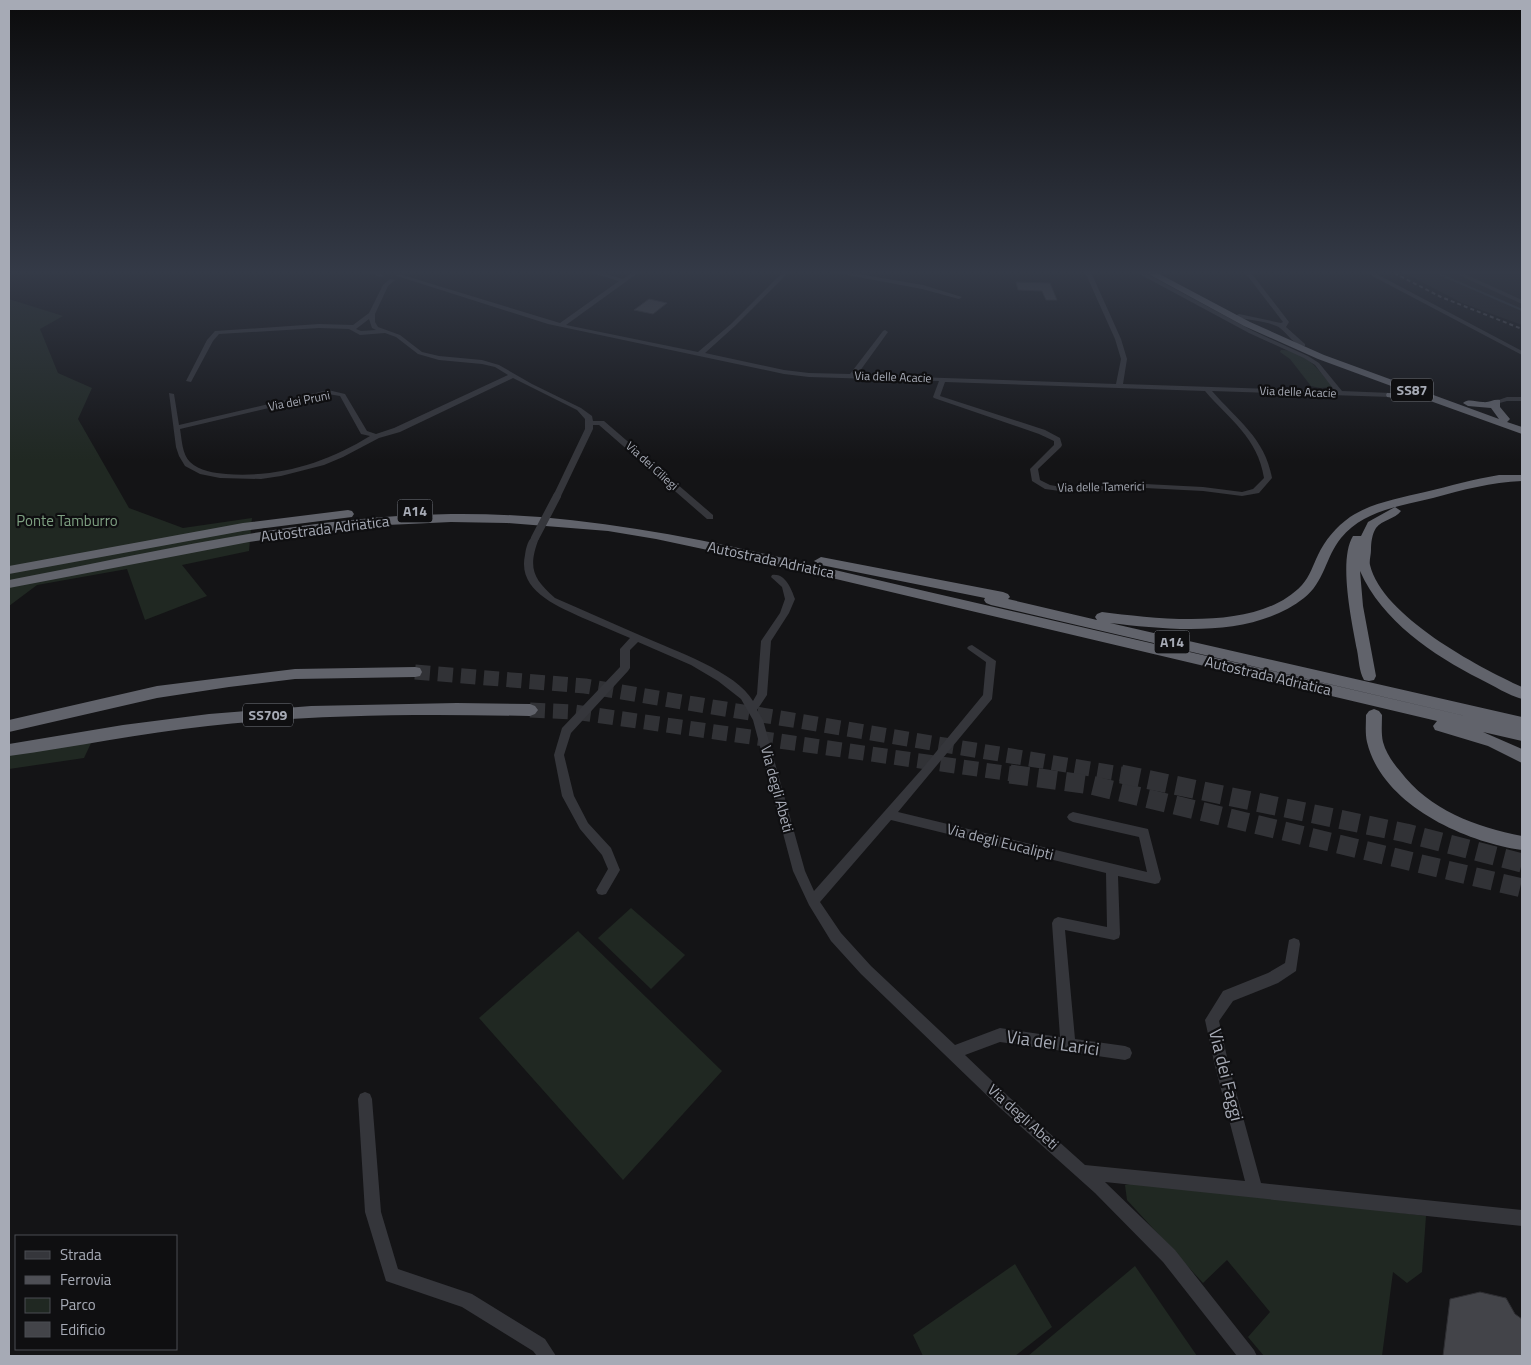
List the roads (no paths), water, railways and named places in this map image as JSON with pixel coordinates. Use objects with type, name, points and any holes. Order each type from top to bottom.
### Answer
[{"type":"highway","name":"SS87","points":[[1267,334],[1321,357],[1522,430]]},
{"type":"highway","name":"SS87","points":[[1278,334],[1303,345],[1522,426]]},
{"type":"highway","name":"SS87","points":[[1363,372],[1397,387],[1399,391],[1397,394],[1391,395]]},
{"type":"highway","name":"SS87","points":[[1391,395],[1460,407]]},
{"type":"highway","name":"SS87","points":[[1452,399],[1474,405],[1487,406],[1496,402]]},
{"type":"highway","points":[[1496,402],[1495,407],[1506,419]]},
{"type":"highway","points":[[821,561],[1093,616],[1151,623],[1204,625],[1242,620],[1267,613],[1289,602],[1312,583],[1328,548],[1336,536],[1348,524],[1365,514],[1522,480]]},
{"type":"highway","points":[[1369,676],[1355,590],[1352,558],[1354,547],[1363,526],[1393,507]]},
{"type":"highway","points":[[1393,507],[1370,527],[1361,550],[1367,576],[1375,588],[1412,629],[1436,648],[1466,666],[1522,693]]},
{"type":"highway","name":"Autostrada Adriatica","points":[[9,570],[286,521],[357,513],[430,511],[513,512],[611,519],[668,528],[821,561],[1522,723]]},
{"type":"highway","name":"Autostrada Adriatica","points":[[9,584],[249,538],[357,523],[451,518],[507,519],[608,527],[656,535],[924,595],[1100,638],[1522,735]]},
{"type":"highway","points":[[1100,638],[1461,731],[1511,749],[1522,757]]},
{"type":"highway","points":[[9,726],[157,692],[229,682],[295,674],[415,672]]},
{"type":"highway","name":"SS709","points":[[9,750],[131,729],[237,717],[340,710],[409,708],[530,710]]},
{"type":"highway","points":[[1374,714],[1376,744],[1383,759],[1403,786],[1420,801],[1438,814],[1483,836],[1522,843]]},
{"type":"street","points":[[189,381],[210,340],[216,334]]},
{"type":"street","points":[[390,334],[398,336],[420,353],[439,358],[490,363],[580,409],[590,423]]},
{"type":"street","name":"Via delle Acacie","points":[[602,334],[784,372],[1174,388]]},
{"type":"street","points":[[699,355],[723,334]]},
{"type":"street","points":[[853,376],[884,334]]},
{"type":"street","points":[[1115,334],[1124,359],[1119,386]]},
{"type":"street","points":[[1255,334],[1306,357],[1316,364],[1341,394]]},
{"type":"street","points":[[1289,334],[1303,345]]},
{"type":"street","points":[[1485,334],[1522,353]]},
{"type":"street","points":[[171,394],[180,450],[188,464],[196,469],[229,477],[274,476],[299,470],[338,456],[376,436],[397,430],[513,375]]},
{"type":"street","name":"Via delle Tamerici","points":[[943,379],[936,397],[1042,432],[1057,440],[1058,445],[1034,469],[1036,481],[1048,487],[1067,490],[1145,486],[1204,489],[1242,494],[1256,491],[1268,478],[1265,461],[1255,442],[1207,389]]},
{"type":"street","name":"Via delle Tamerici","points":[[1174,388],[1200,393],[1218,403]]},
{"type":"street","name":"Via delle Acacie","points":[[1200,393],[1207,389],[1391,395]]},
{"type":"street","points":[[1218,403],[1219,390]]},
{"type":"street","name":"Via dei Pruni","points":[[176,428],[328,392],[342,394],[364,432],[376,436]]},
{"type":"street","points":[[1496,402],[1507,399],[1522,399]]},
{"type":"street","name":"Via degli Abeti","points":[[590,423],[578,456],[535,538],[528,557],[529,573],[536,587],[552,600],[722,678],[745,696],[758,720],[799,870],[813,901],[836,937],[866,970],[1083,1172],[1169,1256],[1248,1356]]},
{"type":"street","name":"Via dei Ciliegi","points":[[590,423],[601,423],[710,518]]},
{"type":"street","points":[[753,708],[762,695],[766,641],[784,613],[790,599],[786,586],[774,577]]},
{"type":"street","points":[[602,890],[614,870],[607,852],[584,826],[568,796],[560,755],[566,731],[625,668],[625,649],[636,638]]},
{"type":"street","points":[[813,901],[988,696],[991,661],[972,648]]},
{"type":"street","name":"Via degli Eucalipti","points":[[888,815],[1155,879],[1144,833],[1074,817]]},
{"type":"street","points":[[1068,1044],[1058,923],[1114,934],[1112,869]]},
{"type":"street","name":"Via dei Faggi","points":[[1255,1190],[1222,1066],[1212,1020],[1228,996],[1273,978],[1291,967],[1294,944]]},
{"type":"street","name":"Via dei Larici","points":[[953,1052],[1000,1035],[1125,1053]]},
{"type":"street","points":[[365,1099],[373,1212],[392,1275],[466,1300],[539,1345],[547,1356]]},
{"type":"street","points":[[1083,1172],[1522,1218]]},
{"type":"tunnel","points":[[415,672],[585,686],[1121,774]]},
{"type":"tunnel","points":[[530,710],[574,712],[1019,775]]},
{"type":"tunnel","points":[[1010,774],[1091,785],[1522,888]]},
{"type":"tunnel","points":[[1121,774],[1127,775]]},
{"type":"tunnel","points":[[1121,774],[1406,833],[1522,863]]},
{"type":"park label","name":"Ponte Tamburro","points":[[67,521]]}]
